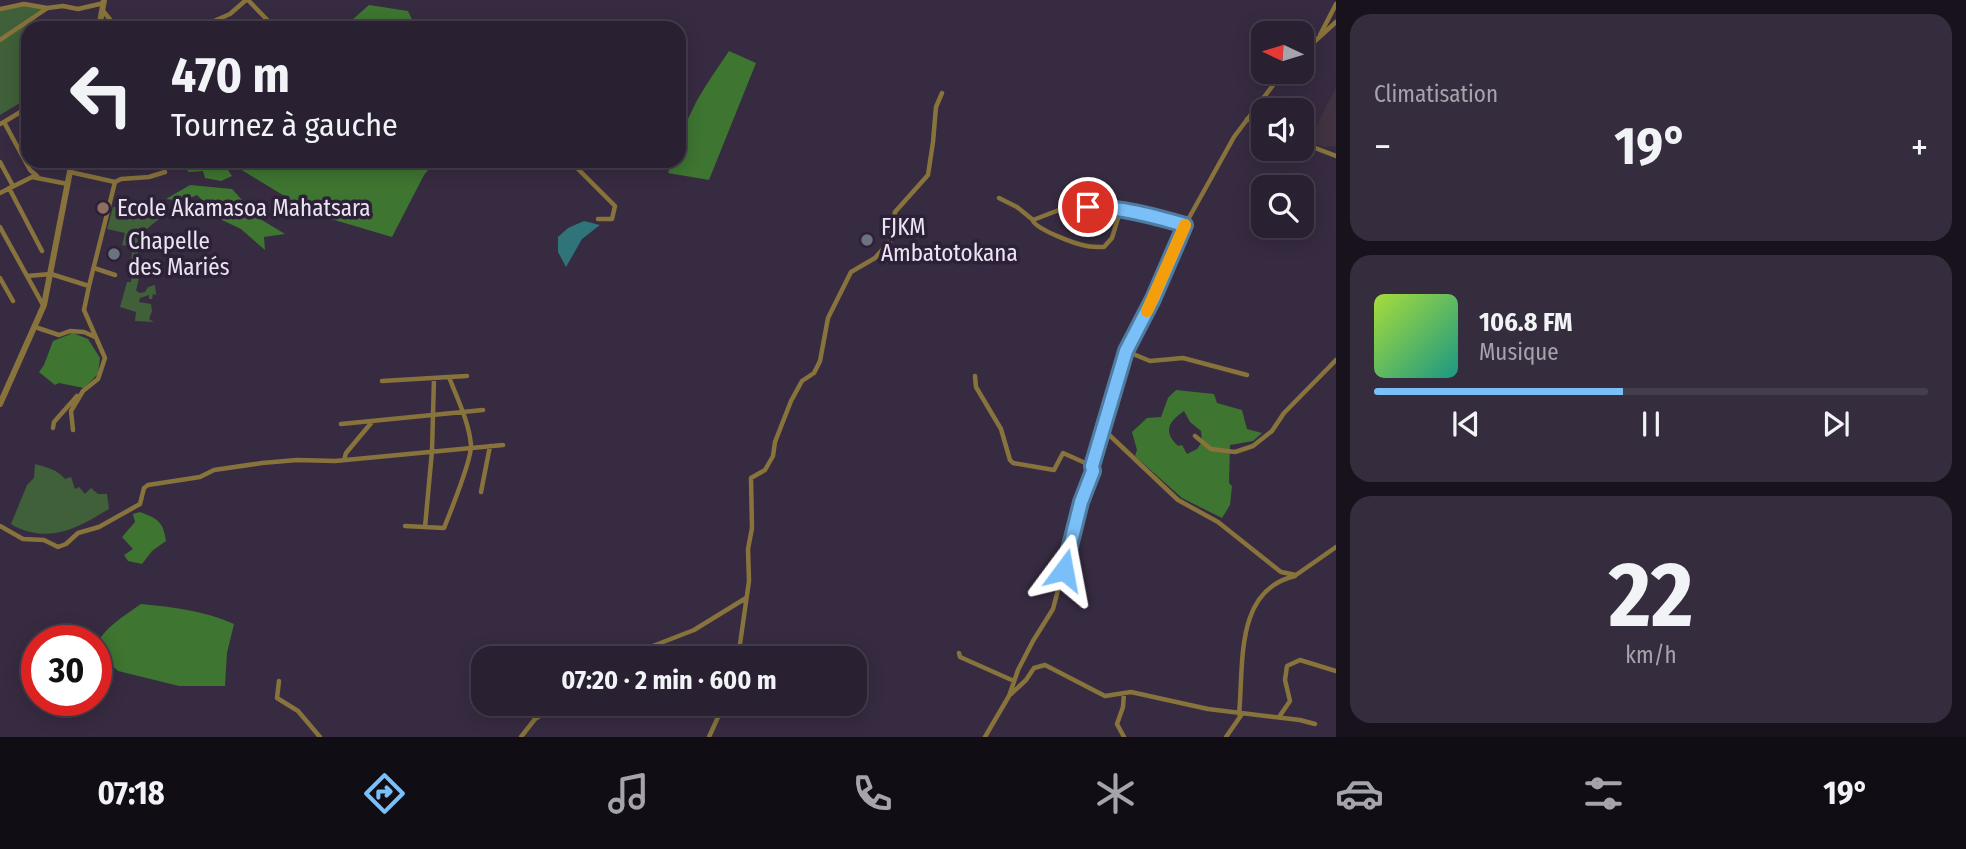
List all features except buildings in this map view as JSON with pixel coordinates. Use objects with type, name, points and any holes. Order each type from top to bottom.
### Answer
[{"type":"street","points":[[214,21],[230,14],[247,0],[268,21]]},
{"type":"street","points":[[0,9],[24,4],[78,9],[103,4],[113,21]]},
{"type":"street","points":[[1318,38],[1336,4]]},
{"type":"street","points":[[28,21],[47,8]]},
{"type":"street","points":[[1314,42],[1336,22]]},
{"type":"street","points":[[0,40],[21,26]]},
{"type":"street","points":[[985,737],[1009,696],[1033,642],[1053,609],[1081,502],[1093,471],[1092,466],[1126,351],[1153,299],[1185,225],[1234,137],[1274,84]]},
{"type":"street","points":[[740,646],[750,568],[748,549],[752,528],[751,478],[765,470],[773,456],[775,442],[792,401],[802,382],[814,373],[820,361],[828,318],[851,272],[875,258],[890,241],[895,212],[928,175],[936,107],[942,93]]},
{"type":"street","points":[[21,112],[2,123],[21,155]]},
{"type":"street","points":[[1247,119],[1251,121]]},
{"type":"street","points":[[1314,148],[1336,156]]},
{"type":"street","points":[[0,162],[43,251]]},
{"type":"street","points":[[29,168],[38,177]]},
{"type":"street","points":[[0,404],[44,305],[71,168]]},
{"type":"street","points":[[577,168],[615,206],[612,219],[598,219]]},
{"type":"street","points":[[70,172],[115,182],[165,172]]},
{"type":"street","points":[[0,193],[25,180],[38,177],[68,184]]},
{"type":"street","points":[[53,428],[54,422],[98,379],[105,358],[84,310],[115,182]]},
{"type":"street","points":[[999,198],[1017,207],[1036,227],[1087,246],[1104,247],[1112,238],[1118,218]]},
{"type":"street","points":[[1032,220],[1059,210],[1075,214],[1088,207],[1107,207],[1185,225]]},
{"type":"street","points":[[0,227],[44,305]]},
{"type":"street","points":[[94,268],[115,275]]},
{"type":"street","points":[[27,276],[51,274],[89,286]]},
{"type":"street","points":[[0,278],[13,301]]},
{"type":"street","points":[[35,327],[59,335],[70,331],[85,332],[96,338]]},
{"type":"street","points":[[1126,351],[1150,361],[1183,359],[1247,375]]},
{"type":"street","points":[[1195,436],[1211,449],[1235,452],[1253,446],[1272,431],[1284,413],[1336,360]]},
{"type":"street","points":[[382,381],[467,376]]},
{"type":"street","points":[[975,376],[976,387],[1001,429],[1010,460],[1019,466],[1032,465],[1054,470],[1063,453],[1092,466]]},
{"type":"street","points":[[405,526],[444,528],[472,447],[449,377]]},
{"type":"street","points":[[425,527],[432,451],[433,378]]},
{"type":"street","points":[[73,430],[71,411],[83,391]]},
{"type":"street","points":[[341,424],[483,410]]},
{"type":"street","points":[[344,460],[346,453],[373,421]]},
{"type":"street","points":[[1104,430],[1178,500],[1218,522],[1281,572],[1296,575]]},
{"type":"street","points":[[0,526],[23,539],[44,540],[58,547],[66,544],[78,533],[99,527],[140,504],[144,488],[148,485],[200,477],[214,470],[297,460],[344,460],[503,445]]},
{"type":"street","points":[[481,492],[490,446]]},
{"type":"street","points":[[1226,737],[1241,714],[1242,646],[1246,622],[1266,591],[1280,579],[1296,575],[1336,547]]},
{"type":"street","points":[[653,646],[694,630],[746,598]]},
{"type":"street","points":[[959,653],[960,657],[1014,681]]},
{"type":"street","points":[[1279,718],[1290,701],[1285,680],[1287,666],[1300,660],[1336,671]]},
{"type":"street","points":[[1009,696],[1034,668],[1045,665],[1105,696],[1131,692],[1208,709],[1315,724]]},
{"type":"street","points":[[279,681],[276,698],[298,711],[320,737]]},
{"type":"street","points":[[1124,693],[1123,707],[1117,724],[1124,737]]},
{"type":"street","points":[[521,737],[540,716]]},
{"type":"street","points":[[709,737],[719,716]]},
{"type":"shaded area","points":[[24,4],[47,8],[33,21],[21,21],[21,102],[0,115],[0,10]]},
{"type":"shaded area","points":[[1336,87],[1336,146],[1323,147],[1314,143],[1314,131]]},
{"type":"shaded area","points":[[113,207],[161,210],[160,218],[143,233],[138,243],[139,276],[136,290],[139,293],[145,292],[148,287],[155,285],[156,295],[153,294],[152,299],[149,299],[149,295],[140,298],[139,302],[151,304],[149,319],[154,322],[135,321],[136,312],[120,307],[127,282],[131,282],[132,247],[122,245],[125,233],[107,229]]},
{"type":"shaded area","points":[[584,221],[600,225],[582,239],[566,267],[558,252],[558,237],[568,228]]},
{"type":"shaded area","points":[[35,464],[55,471],[65,479],[71,477],[75,489],[79,487],[85,494],[91,488],[98,494],[107,494],[109,509],[75,527],[52,534],[40,534],[14,526],[11,524],[27,485],[34,478]]},
{"type":"green space","points":[[369,5],[408,11],[413,21],[351,21]]},
{"type":"green space","points":[[729,51],[756,63],[709,180],[668,173],[670,168],[686,168],[686,125],[712,76]]},
{"type":"green space","points":[[184,168],[227,168],[232,176],[221,181],[205,178],[203,171],[189,172]]},
{"type":"green space","points":[[238,168],[430,168],[392,237],[314,214]]},
{"type":"green space","points":[[190,185],[232,189],[247,211],[285,234],[264,237],[265,250],[241,229],[222,220],[197,195],[183,201],[166,199]]},
{"type":"green space","points":[[73,333],[88,339],[100,358],[98,374],[84,388],[59,383],[55,385],[39,372],[53,341]]},
{"type":"green space","points":[[1176,390],[1214,394],[1217,403],[1242,410],[1247,429],[1262,433],[1253,441],[1230,445],[1230,505],[1222,518],[1182,498],[1135,456],[1137,450],[1132,432],[1147,418],[1161,417],[1168,398]],"holes":[[[1184,411],[1190,422],[1201,431],[1202,442],[1197,449],[1187,454],[1182,445],[1178,446],[1173,441],[1169,427]]]},
{"type":"green space","points":[[140,512],[159,522],[166,541],[152,551],[142,564],[128,561],[124,555],[133,549],[122,537],[135,522],[133,514]]},
{"type":"green space","points":[[141,604],[177,608],[234,624],[227,653],[225,686],[179,686],[118,671],[112,666],[112,626]]},
{"type":"slow traffic","points":[[1147,311],[1185,225]]},
{"type":"place","name":"Ecole Akamasoa Mahatsara","points":[[103,208]]},
{"type":"place","name":"FJKM Ambatotokana","points":[[867,240]]},
{"type":"place","name":"Chapelle des Mariés","points":[[114,254]]},
{"type":"route","points":[[1064,570],[1081,502],[1093,471],[1092,466],[1126,351],[1153,299],[1185,225],[1146,214],[1107,207],[1088,207]]}]
